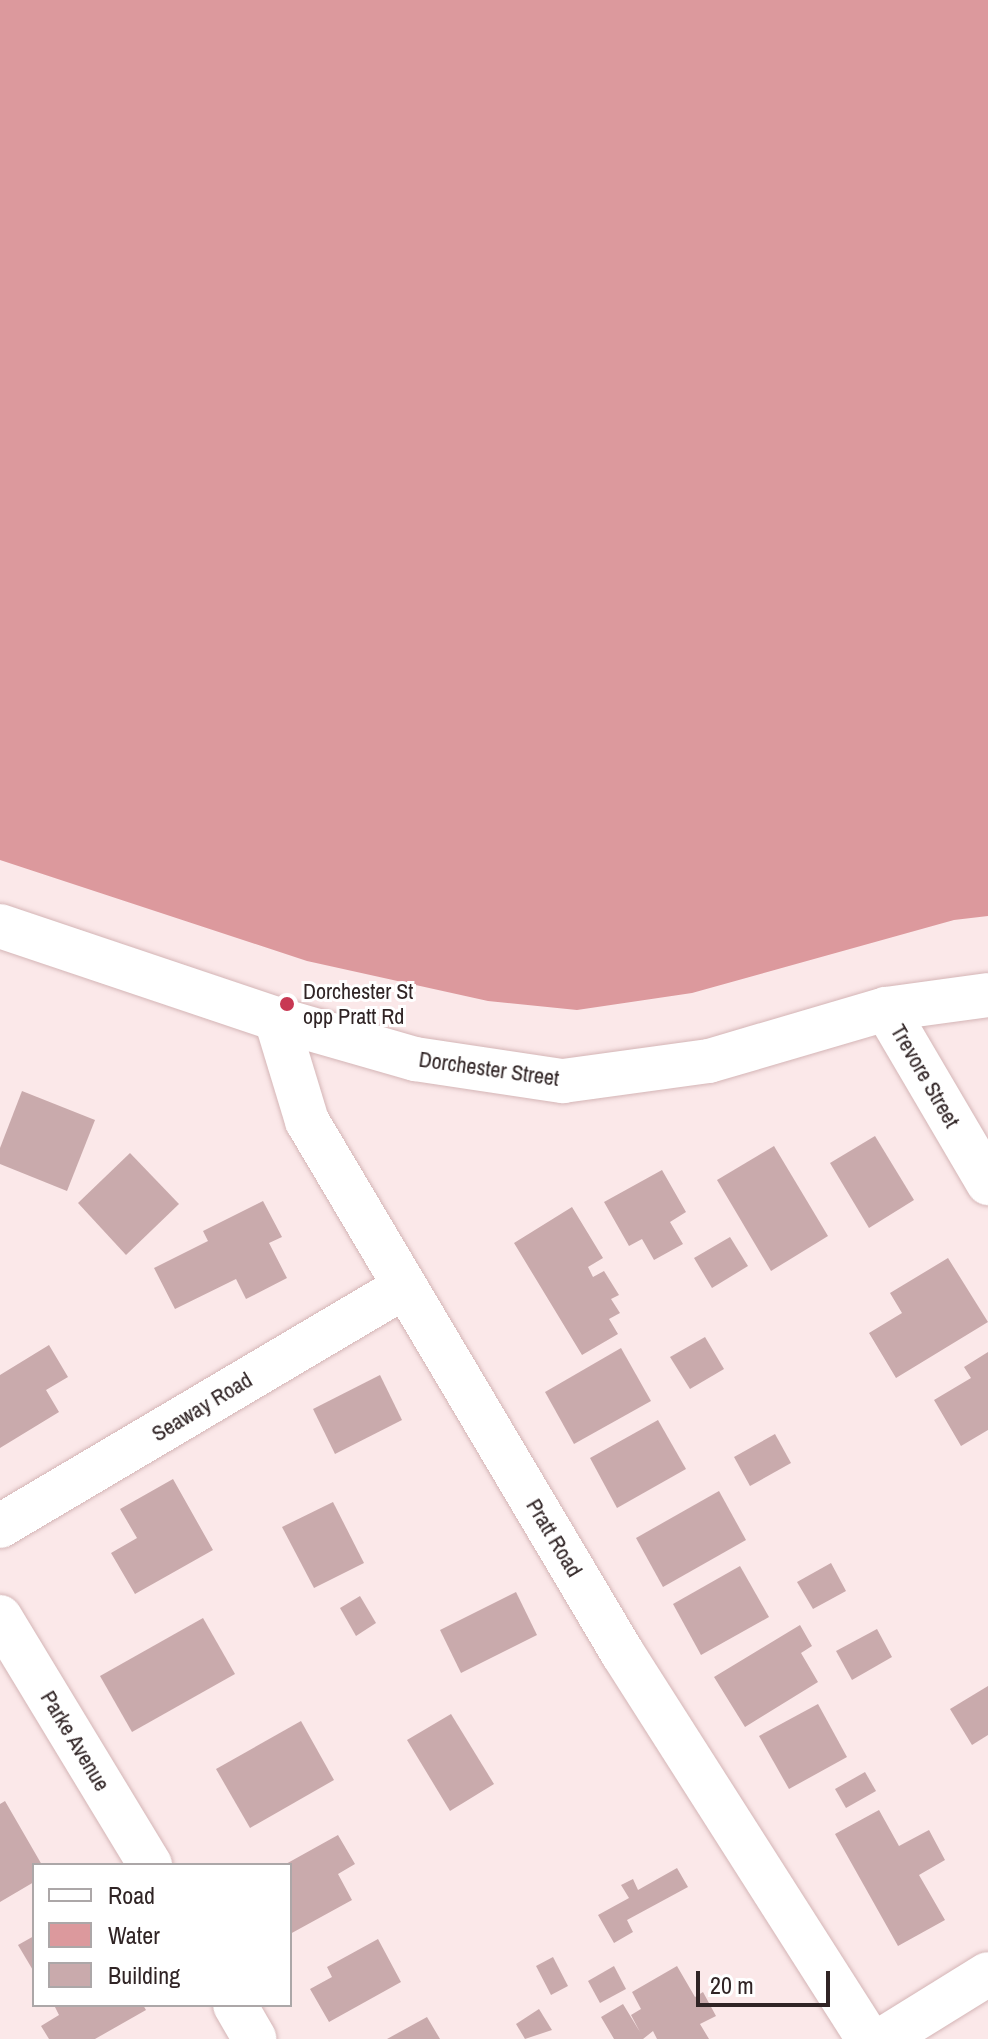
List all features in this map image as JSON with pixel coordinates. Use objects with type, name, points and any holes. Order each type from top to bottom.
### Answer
[{"type":"street","name":"Dorchester Street","points":[[0,926],[276,1019],[415,1059],[563,1081],[709,1061],[886,1009],[988,995]]},
{"type":"street","name":"Trevore Street","points":[[886,1009],[988,1183]]},
{"type":"street","name":"Pratt Road","points":[[276,1019],[307,1121],[623,1654],[868,2039]]},
{"type":"street","name":"Seaway Road","points":[[0,1526],[404,1287]]},
{"type":"street","name":"Parke Avenue","points":[[0,1617],[149,1863]]},
{"type":"street","points":[[883,2039],[988,1974]]},
{"type":"street","points":[[236,2007],[255,2039]]},
{"type":"water","points":[[0,0],[988,0],[988,916],[954,920],[692,993],[577,1010],[488,1001],[307,961],[0,860]]},
{"type":"building","points":[[22,1091],[95,1120],[67,1191],[0,1164],[0,1148]]},
{"type":"building","points":[[875,1136],[914,1200],[869,1228],[830,1163]]},
{"type":"building","points":[[774,1146],[828,1236],[771,1271],[717,1180]]},
{"type":"building","points":[[130,1153],[179,1204],[126,1255],[78,1203]]},
{"type":"building","points":[[662,1170],[686,1212],[670,1222],[683,1244],[654,1260],[642,1239],[629,1246],[604,1202]]},
{"type":"building","points":[[263,1201],[282,1237],[269,1243],[287,1278],[246,1299],[236,1279],[175,1309],[154,1268],[208,1241],[203,1231]]},
{"type":"building","points":[[572,1207],[603,1258],[588,1267],[593,1277],[604,1271],[619,1295],[611,1299],[620,1313],[609,1319],[618,1334],[582,1355],[514,1243]]},
{"type":"building","points":[[730,1237],[748,1266],[712,1288],[694,1258]]},
{"type":"building","points":[[948,1258],[988,1322],[896,1378],[869,1333],[902,1313],[890,1293]]},
{"type":"building","points":[[705,1337],[724,1369],[690,1389],[670,1357]]},
{"type":"building","points":[[49,1345],[68,1377],[46,1390],[59,1412],[0,1448],[0,1375]]},
{"type":"building","points":[[621,1348],[651,1401],[574,1444],[545,1392]]},
{"type":"building","points":[[988,1352],[988,1430],[961,1446],[934,1400],[971,1378],[964,1367]]},
{"type":"building","points":[[380,1375],[402,1420],[335,1454],[313,1409]]},
{"type":"building","points":[[658,1420],[686,1469],[617,1508],[590,1458]]},
{"type":"building","points":[[775,1434],[791,1463],[750,1486],[734,1457]]},
{"type":"building","points":[[173,1479],[213,1550],[135,1594],[111,1553],[137,1538],[120,1509]]},
{"type":"building","points":[[719,1491],[746,1540],[663,1587],[636,1538]]},
{"type":"building","points":[[333,1502],[364,1563],[314,1588],[282,1527]]},
{"type":"building","points":[[831,1563],[846,1591],[813,1609],[797,1582]]},
{"type":"building","points":[[740,1566],[769,1617],[701,1655],[673,1604]]},
{"type":"building","points":[[516,1592],[537,1635],[461,1673],[440,1630]]},
{"type":"building","points":[[360,1596],[376,1623],[356,1636],[340,1608]]},
{"type":"building","points":[[203,1618],[235,1674],[132,1732],[100,1676]]},
{"type":"building","points":[[800,1625],[812,1646],[801,1653],[818,1682],[745,1727],[714,1677]]},
{"type":"building","points":[[877,1629],[892,1657],[852,1680],[836,1651]]},
{"type":"building","points":[[988,1686],[988,1735],[972,1745],[950,1709]]},
{"type":"building","points":[[818,1704],[847,1757],[789,1789],[759,1736]]},
{"type":"building","points":[[451,1714],[494,1784],[450,1811],[407,1740]]},
{"type":"building","points":[[301,1721],[334,1780],[250,1828],[216,1769]]},
{"type":"building","points":[[865,1772],[876,1791],[846,1808],[835,1789]]},
{"type":"building","points":[[5,1801],[41,1863],[32,1863],[32,1883],[0,1902],[0,1804]]},
{"type":"building","points":[[879,1810],[899,1846],[929,1830],[945,1860],[919,1875],[945,1920],[898,1946],[835,1834]]},
{"type":"building","points":[[338,1835],[355,1864],[338,1874],[352,1900],[292,1933],[292,1863],[288,1863]]},
{"type":"building","points":[[677,1868],[688,1887],[627,1920],[633,1932],[614,1943],[598,1915],[629,1898],[621,1885],[633,1879],[638,1890]]},
{"type":"building","points":[[32,1937],[32,1969],[18,1945]]},
{"type":"building","points":[[378,1939],[401,1982],[329,2022],[310,1989],[332,1977],[327,1967]]},
{"type":"building","points":[[553,1957],[568,1986],[551,1995],[536,1966]]},
{"type":"building","points":[[614,1966],[626,1989],[600,2003],[588,1981]]},
{"type":"building","points":[[677,1966],[695,1997],[703,1992],[716,2016],[700,2024],[709,2039],[657,2039],[653,2031],[643,2039],[614,2039],[601,2017],[623,2004],[640,2032],[631,2015],[641,2009],[632,1992]]},
{"type":"building","points":[[55,2007],[144,2007],[146,2010],[95,2039],[49,2039],[41,2026],[59,2015]]},
{"type":"building","points":[[539,2009],[552,2030],[525,2039],[516,2024]]},
{"type":"building","points":[[427,2017],[440,2039],[387,2039]]},
{"type":"place","name":"Dorchester St opp Pratt Rd","points":[[287,1004]]}]
